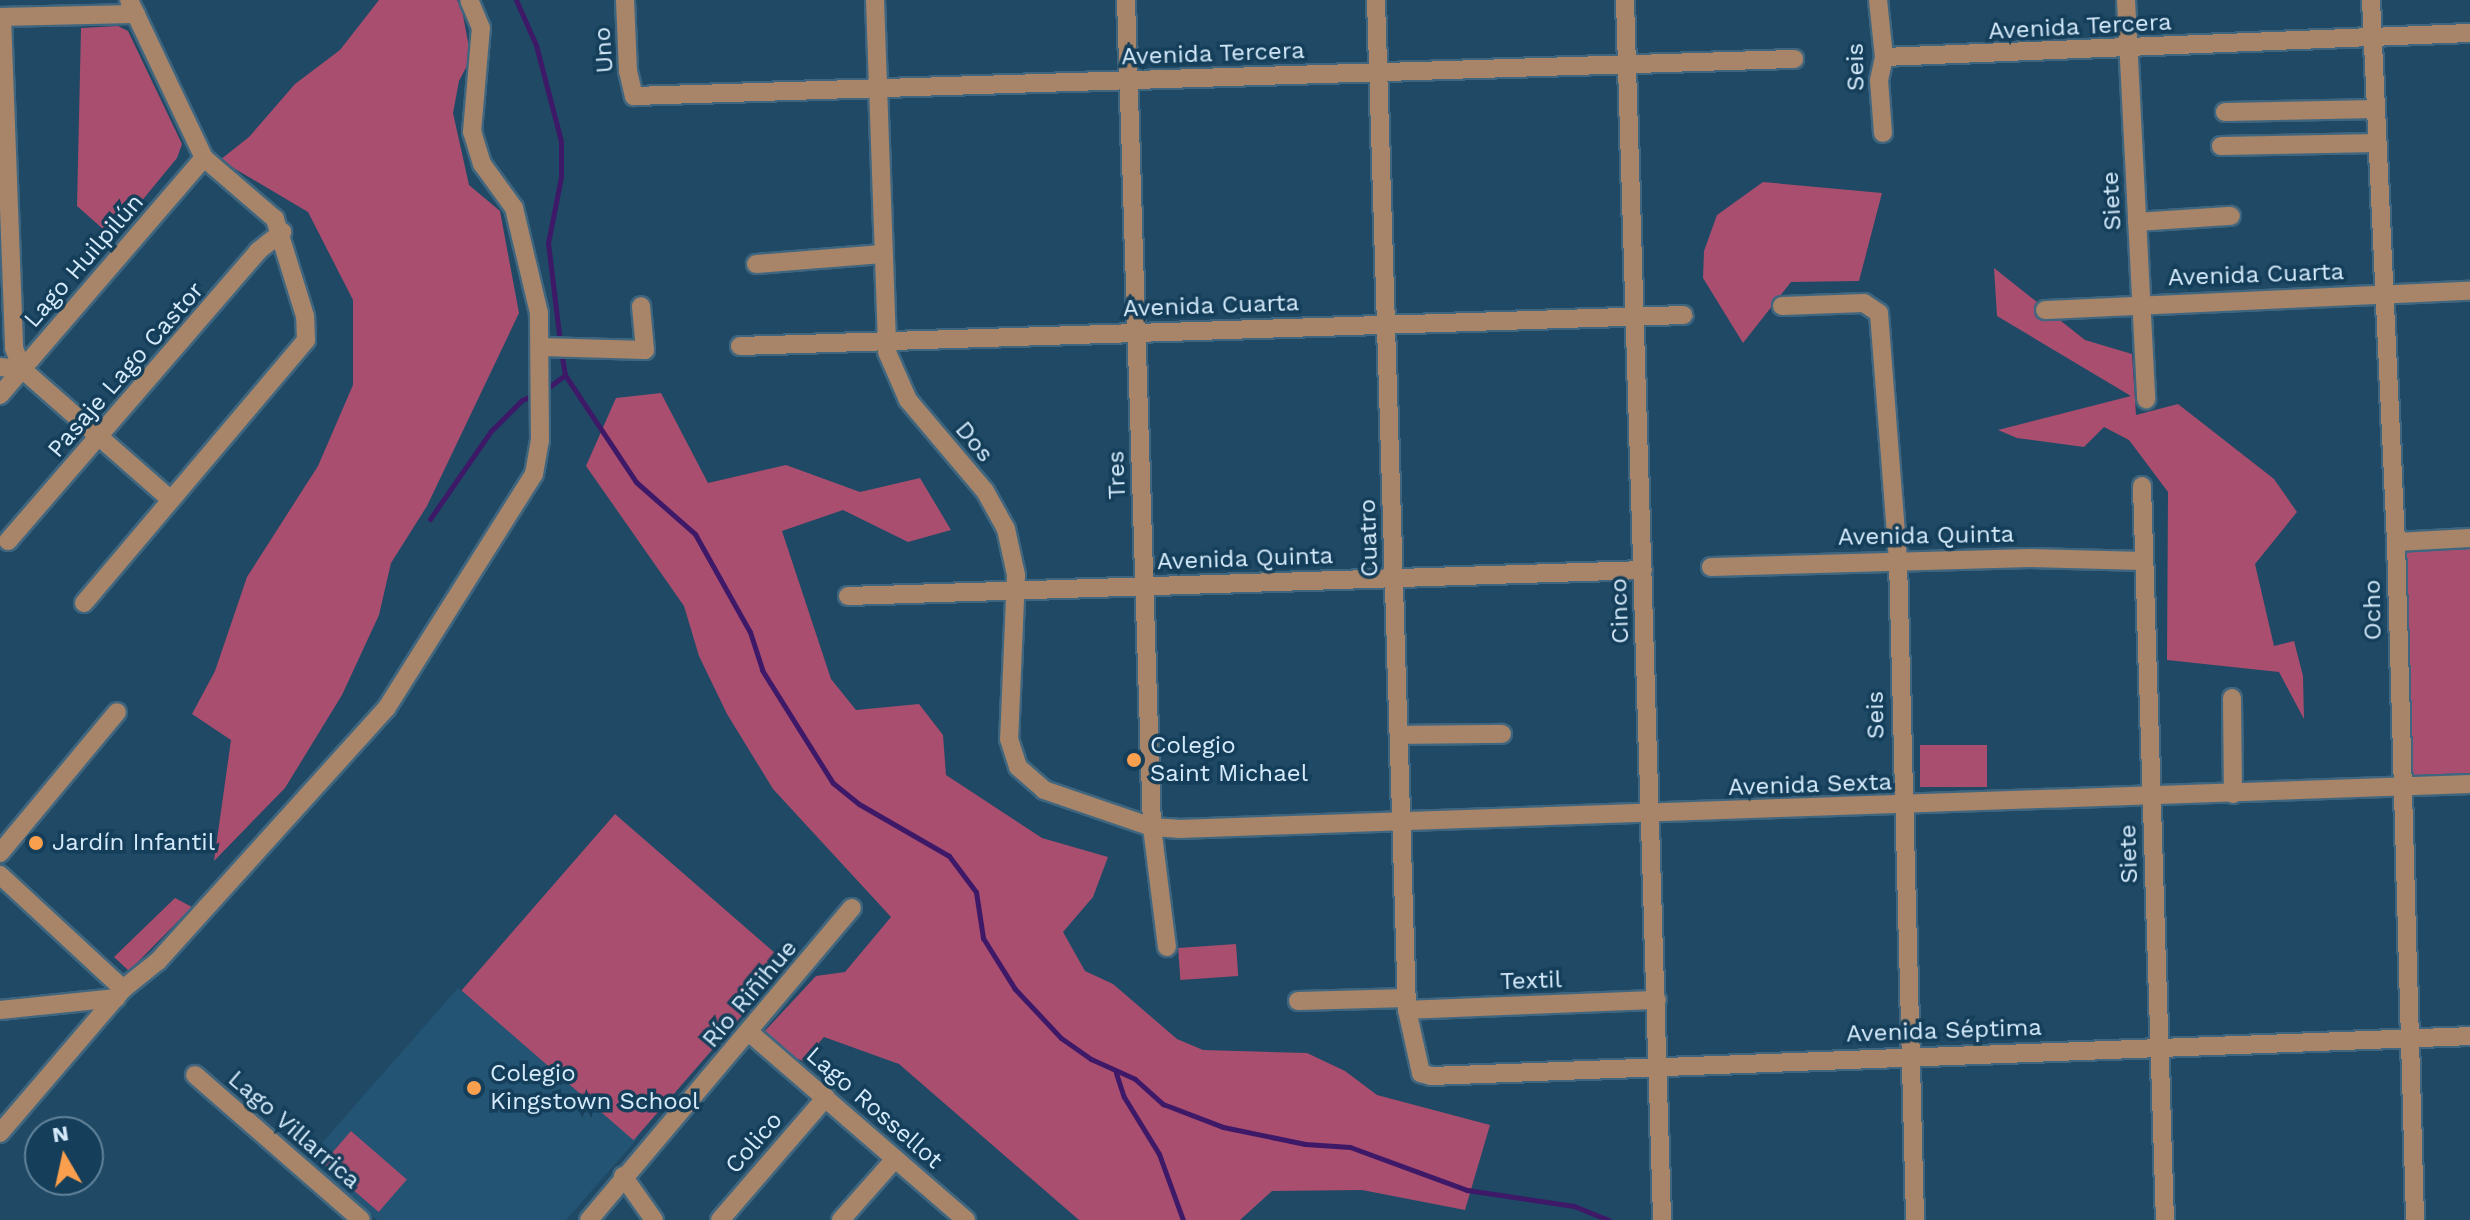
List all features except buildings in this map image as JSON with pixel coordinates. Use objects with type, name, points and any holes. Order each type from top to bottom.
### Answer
[{"type":"street","points":[[0,1133],[119,993],[158,961],[386,709],[534,474],[540,440],[539,313],[514,208],[482,164],[472,132],[481,28],[469,0]]},
{"type":"street","name":"Uno","points":[[625,0],[628,71],[634,96]]},
{"type":"street","name":"Dos","points":[[875,0],[885,341],[908,400],[1000,514],[1011,544],[1016,590],[1008,708],[1009,739],[1018,767],[1044,790],[1152,827]]},
{"type":"street","name":"Tres","points":[[1126,0],[1152,827],[1167,947]]},
{"type":"street","name":"Cuatro","points":[[1376,0],[1407,1004],[1421,1073]]},
{"type":"street","name":"Cinco","points":[[1625,0],[1632,317],[1660,1066],[1662,1220]]},
{"type":"street","name":"Seis","points":[[1878,0],[1884,57],[1879,80],[1883,133]]},
{"type":"street","name":"Siete","points":[[2126,0],[2138,302],[2146,399]]},
{"type":"street","name":"Ocho","points":[[2371,0],[2396,542],[2400,786],[2415,1220]]},
{"type":"street","points":[[84,603],[304,348],[305,316],[282,232],[275,219],[204,158],[132,7],[1,17],[14,348],[22,369],[99,440],[171,500]]},
{"type":"street","name":"Avenida Tercera","points":[[1884,57],[2470,33]]},
{"type":"street","name":"Avenida Tercera","points":[[634,96],[1794,59]]},
{"type":"street","points":[[2225,112],[2376,109]]},
{"type":"street","points":[[2221,146],[2377,143]]},
{"type":"street","name":"Lago Huilpilún","points":[[0,395],[204,158]]},
{"type":"street","points":[[2137,222],[2231,216]]},
{"type":"street","name":"Pasaje Lago Castor","points":[[8,541],[99,440],[258,251],[282,232]]},
{"type":"street","points":[[756,264],[883,254]]},
{"type":"street","name":"Avenida Cuarta","points":[[2045,310],[2138,302],[2470,291]]},
{"type":"street","points":[[541,347],[645,350],[641,306]]},
{"type":"street","name":"Seis","points":[[1782,306],[1875,306],[1898,560],[1901,806],[1915,1220]]},
{"type":"street","name":"Avenida Cuarta","points":[[740,346],[1683,315]]},
{"type":"street","points":[[0,367],[22,369]]},
{"type":"street","name":"Siete","points":[[2142,486],[2165,1220]]},
{"type":"street","points":[[2396,542],[2470,538]]},
{"type":"street","name":"Avenida Quinta","points":[[1711,567],[1898,560],[2143,561]]},
{"type":"street","name":"Avenida Quinta","points":[[848,596],[1643,570]]},
{"type":"street","points":[[2232,698],[2233,794]]},
{"type":"street","points":[[0,853],[117,712]]},
{"type":"street","points":[[1399,735],[1502,734]]},
{"type":"street","name":"Avenida Sexta","points":[[1152,827],[1401,824],[2470,784]]},
{"type":"street","points":[[0,875],[119,993]]},
{"type":"street","name":"Río Riñihue","points":[[589,1220],[623,1176],[750,1033],[852,908]]},
{"type":"street","points":[[0,1010],[119,993]]},
{"type":"street","name":"Textil","points":[[1298,1001],[1407,1004],[1657,1000]]},
{"type":"street","name":"Lago Rossellot","points":[[750,1033],[966,1220]]},
{"type":"street","name":"Avenida Séptima","points":[[1421,1073],[2470,1036]]},
{"type":"street","name":"Lago Villarrica","points":[[195,1075],[361,1220]]},
{"type":"street","name":"Colico","points":[[720,1220],[826,1097]]},
{"type":"street","points":[[841,1220],[895,1159]]},
{"type":"street","points":[[623,1176],[654,1220]]},
{"type":"shaded area","points":[[379,0],[457,0],[462,10],[471,58],[459,81],[453,113],[469,185],[500,211],[519,313],[427,506],[391,563],[379,615],[342,695],[285,788],[214,861],[231,740],[192,714],[215,671],[247,577],[318,466],[353,385],[353,300],[308,212],[220,160],[249,137],[295,84],[340,50]]},
{"type":"shaded area","points":[[118,26],[128,31],[182,144],[177,158],[112,237],[77,206],[81,28]]},
{"type":"shaded area","points":[[1763,182],[1882,193],[1859,281],[1791,282],[1743,343],[1703,278],[1704,251],[1717,215]]},
{"type":"shaded area","points":[[1994,268],[2085,340],[2132,354],[2136,415],[2178,404],[2274,479],[2297,512],[2255,564],[2274,646],[2294,641],[2303,676],[2304,719],[2279,672],[2167,660],[2168,492],[2129,440],[2104,427],[2084,447],[2017,438],[1998,430],[2131,396],[1997,316]]},
{"type":"shaded area","points":[[661,393],[708,483],[786,465],[860,492],[920,478],[951,530],[908,542],[843,510],[782,531],[831,679],[856,710],[919,704],[943,735],[946,775],[1042,838],[1108,857],[1093,897],[1063,932],[1085,971],[1113,984],[1177,1039],[1203,1050],[1307,1053],[1345,1071],[1377,1095],[1490,1125],[1465,1210],[1362,1190],[1272,1191],[1240,1220],[1079,1220],[899,1064],[824,1037],[803,1061],[783,1053],[763,1033],[816,976],[845,972],[891,917],[773,789],[727,714],[699,656],[684,606],[586,466],[616,398]]},
{"type":"shaded area","points":[[2403,546],[2470,546],[2470,775],[2403,775]]},
{"type":"shaded area","points":[[1920,745],[1987,745],[1987,787],[1920,787]]},
{"type":"shaded area","points":[[615,814],[787,964],[634,1140],[461,991]]},
{"type":"shaded area","points":[[175,898],[192,907],[129,971],[114,957]]},
{"type":"shaded area","points":[[1236,944],[1238,976],[1180,980],[1178,948]]},
{"type":"shaded area","name":"Colegio Kingstown School","points":[[458,988],[638,1138],[566,1220],[377,1220],[307,1160]]},
{"type":"shaded area","points":[[351,1131],[407,1180],[379,1212],[323,1163]]},
{"type":"waterway","points":[[516,0],[536,45],[561,141],[561,177],[548,243],[560,342]]},
{"type":"waterway","points":[[561,352],[565,375],[636,482],[695,534],[750,632],[762,670],[833,783],[859,804],[949,856],[976,892],[983,938],[1015,989],[1061,1038],[1091,1059],[1135,1079],[1163,1104],[1223,1127],[1305,1144],[1350,1147],[1467,1190],[1574,1206],[1609,1220]]},
{"type":"waterway","points":[[545,390],[565,375]]},
{"type":"waterway","points":[[430,519],[491,431],[522,400],[536,394]]},
{"type":"waterway","points":[[1116,1073],[1124,1097],[1159,1154],[1183,1220]]},
{"type":"place","name":"Colegio Saint Michael","points":[[1134,760]]},
{"type":"place","name":"Jardín Infantil","points":[[36,843]]},
{"type":"place","name":"Colegio Kingstown School","points":[[474,1088]]}]
